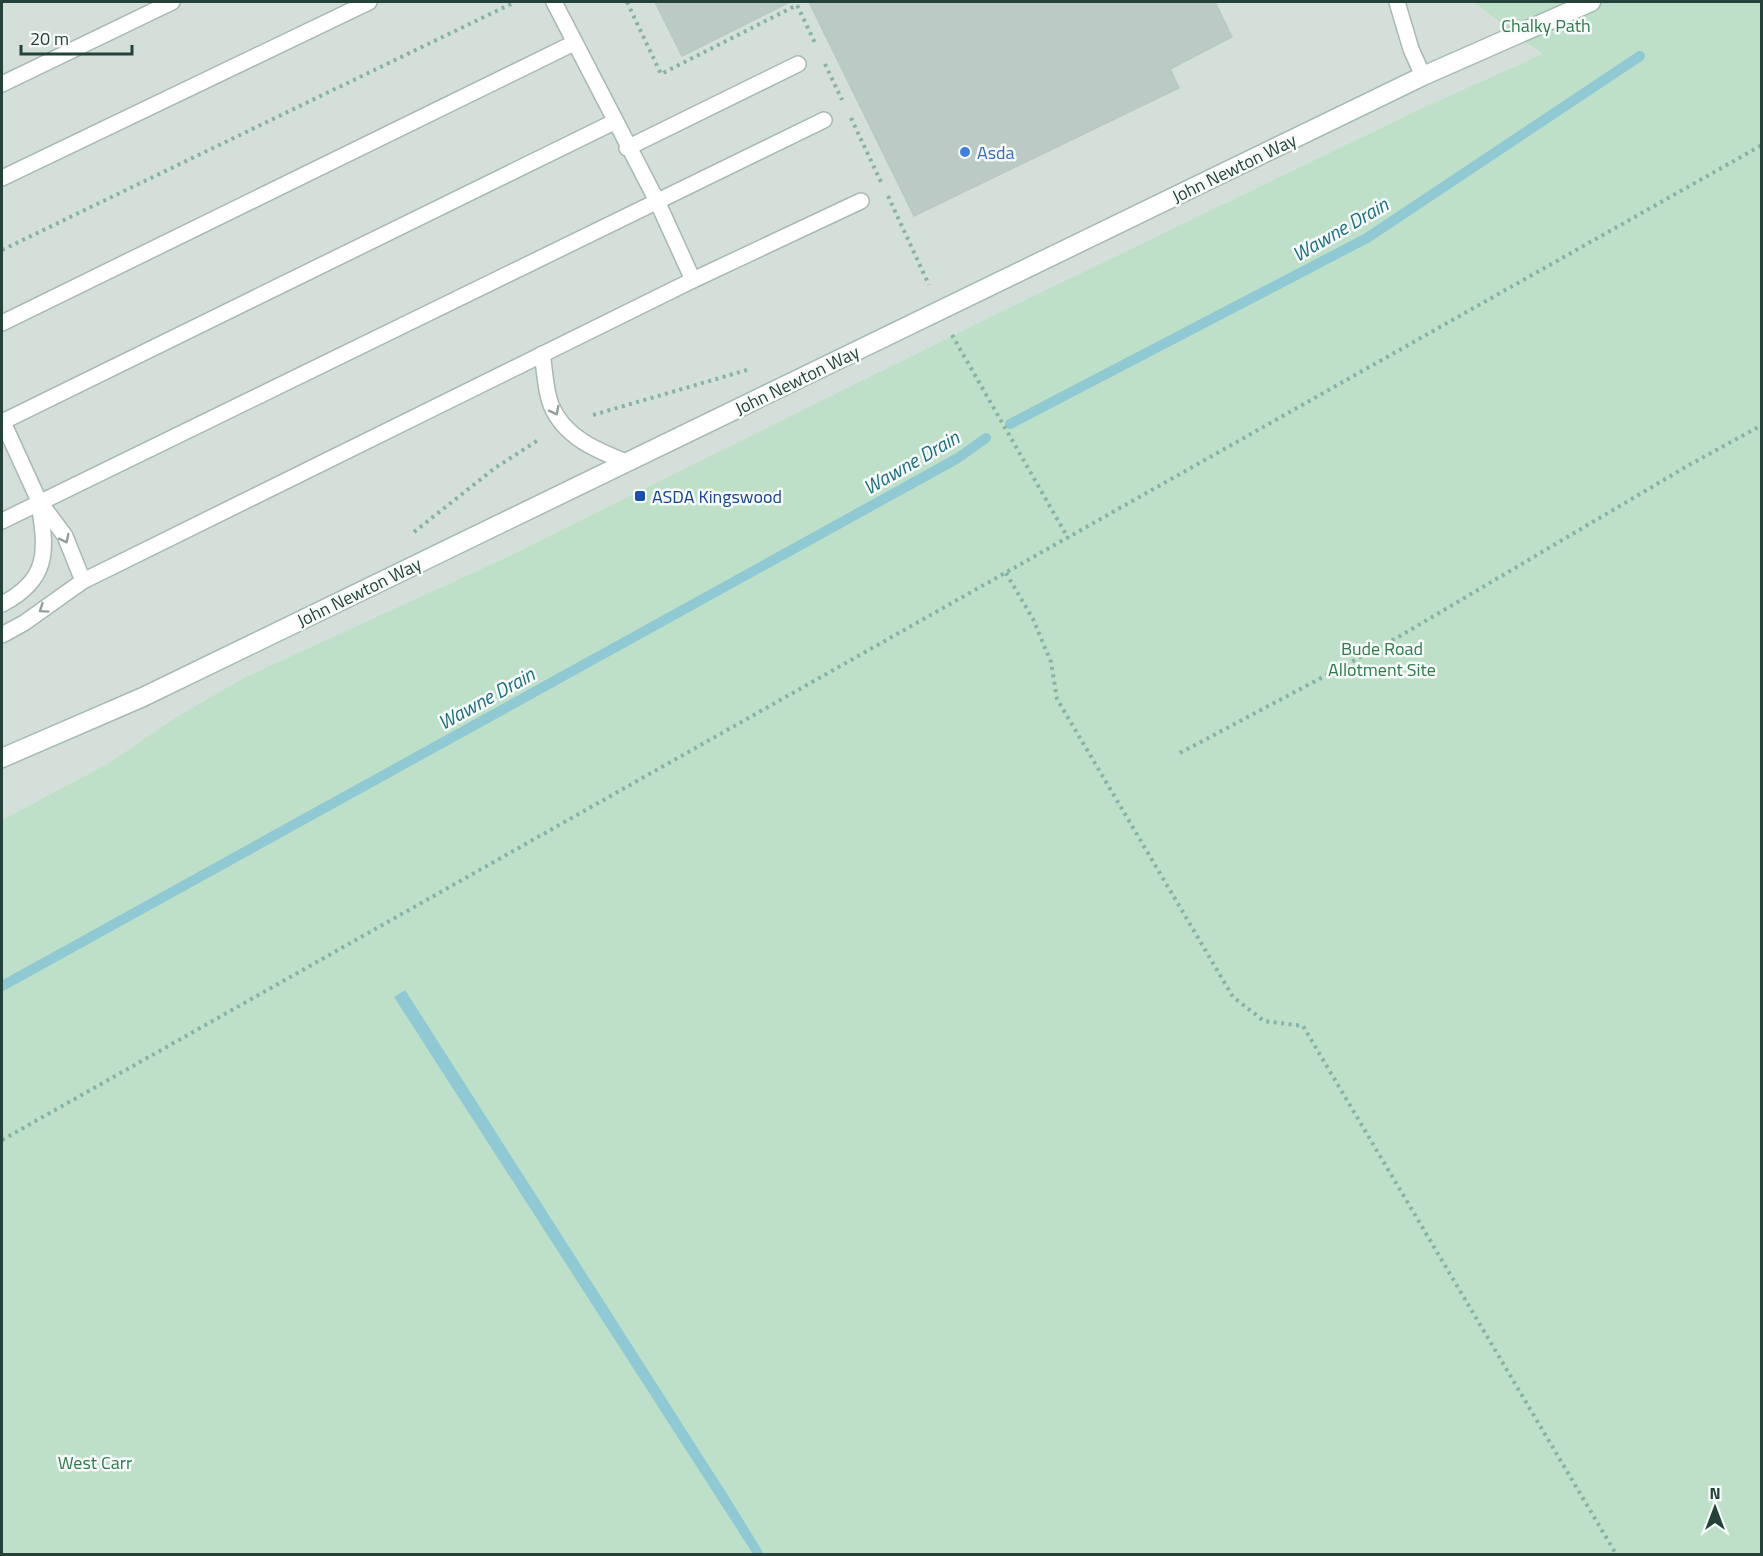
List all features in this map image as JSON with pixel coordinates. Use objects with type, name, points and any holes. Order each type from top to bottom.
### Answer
[{"type":"street","name":"John Newton Way","points":[[2,758],[143,696],[1423,76],[1591,2]]},
{"type":"lane","points":[[2,84],[172,2]]},
{"type":"lane","points":[[2,178],[369,2]]},
{"type":"lane","points":[[554,2],[614,122],[657,201],[693,280]]},
{"type":"lane","points":[[1397,2],[1411,49],[1423,76]]},
{"type":"lane","points":[[2,323],[574,43]]},
{"type":"lane","points":[[627,147],[798,64]]},
{"type":"lane","points":[[2,521],[824,120]]},
{"type":"lane","points":[[83,581],[65,536],[39,501],[2,422],[614,122]]},
{"type":"lane","points":[[2,635],[24,623],[83,581],[693,280],[861,201]]},
{"type":"lane","points":[[542,354],[550,404],[562,424],[590,448],[626,462]]},
{"type":"lane","points":[[2,604],[19,595],[38,572],[45,553],[39,501]]},
{"type":"path","points":[[2,250],[515,2]]},
{"type":"path","points":[[2,1140],[1761,145]]},
{"type":"path","points":[[1180,753],[1400,636],[1761,425]]},
{"type":"path","points":[[1006,573],[1033,619],[1051,662],[1057,699],[1233,998],[1264,1021],[1303,1026],[1616,1554]]},
{"type":"shaded area","points":[[2,2],[1473,2],[1542,54],[1420,109],[998,313],[509,556],[245,677],[178,716],[107,764],[2,820]]},
{"type":"green space","points":[[1473,2],[1761,2],[1761,1554],[2,1554],[2,820],[107,764],[178,716],[245,677],[509,556],[998,313],[1420,109],[1542,54]]},
{"type":"water","points":[[405,990],[764,1554],[753,1554],[394,997]]},
{"type":"building","points":[[655,2],[790,2],[682,56]]},
{"type":"building","name":"Asda","points":[[809,2],[1215,2],[1232,37],[1170,69],[1179,88],[914,216]]},
{"type":"waterway","name":"Wawne Drain","points":[[1010,424],[1367,238],[1640,56]]},
{"type":"waterway","name":"Wawne Drain","points":[[2,986],[958,458],[986,438]]},
{"type":"place","name":"Asda","points":[[965,152]]},
{"type":"place","name":"ASDA Kingswood","points":[[640,496]]},
{"type":"park label","name":"Chalky Path","points":[[1546,25]]},
{"type":"park label","name":"Bude Road Allotment Site","points":[[1382,658]]},
{"type":"park label","name":"West Carr","points":[[95,1462]]}]
